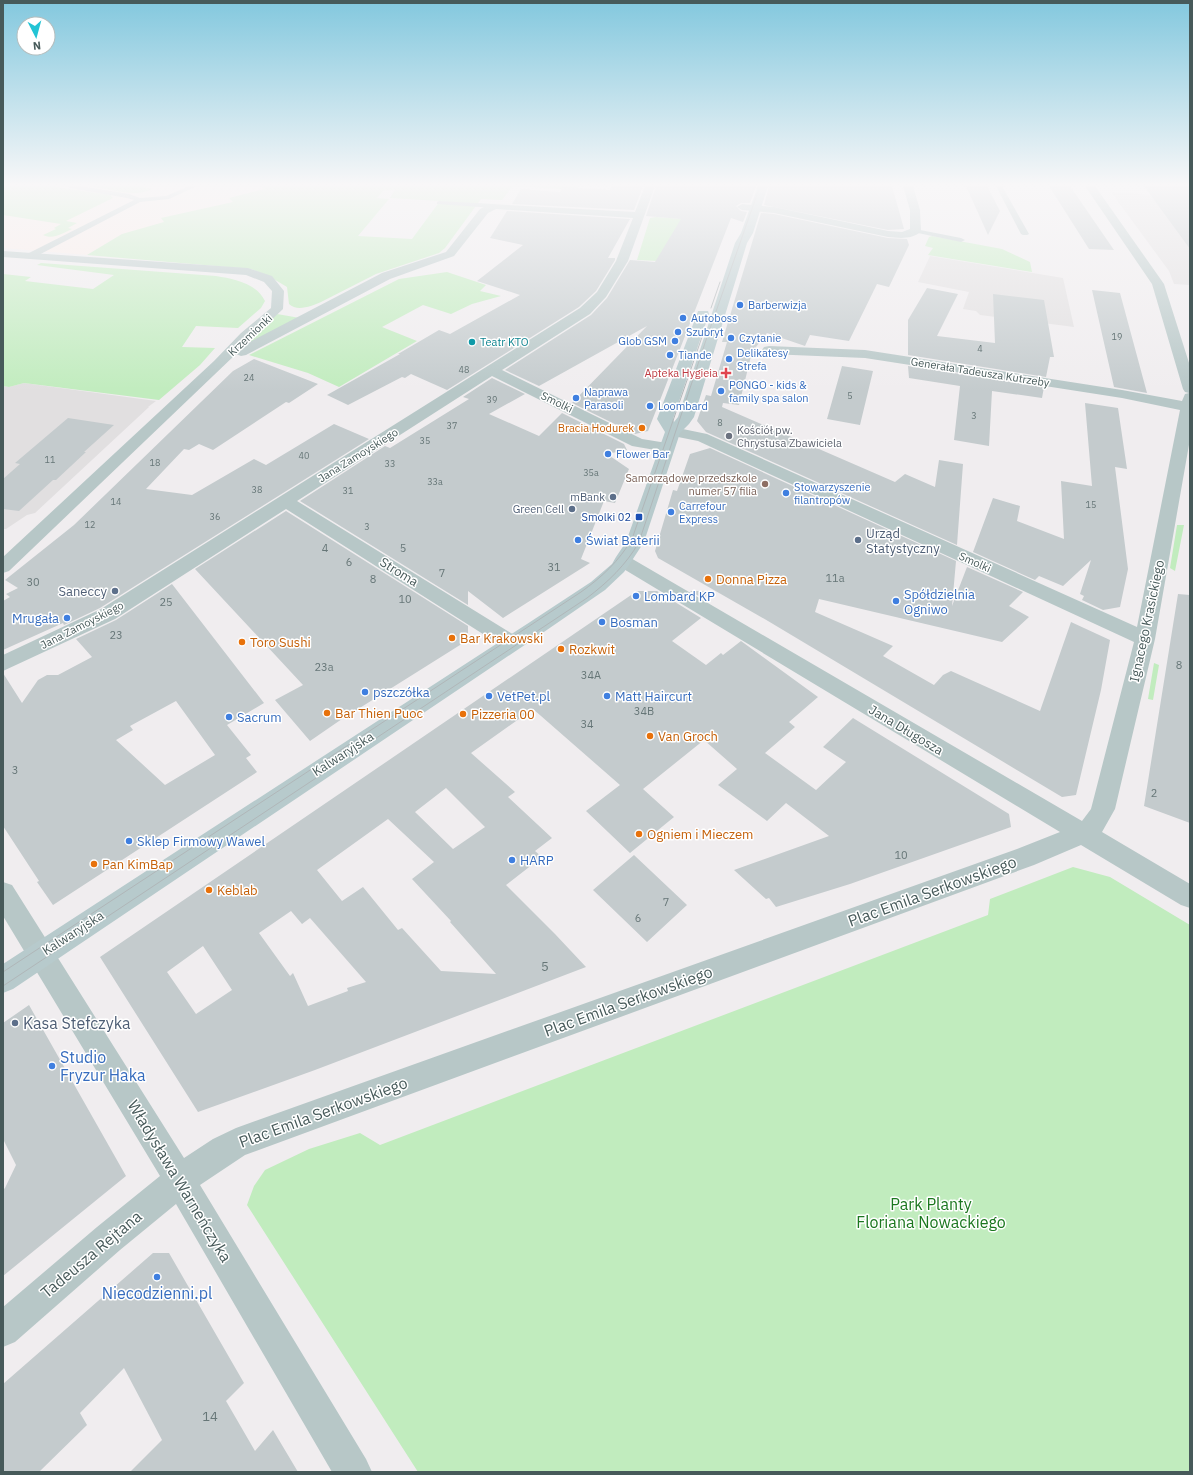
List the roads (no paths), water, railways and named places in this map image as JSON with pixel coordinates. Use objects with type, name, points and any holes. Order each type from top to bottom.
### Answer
[{"type":"street","name":"Krzemionki","points":[[3,567],[219,364],[246,336],[277,309],[278,291],[268,279],[248,272],[14,255]]},
{"type":"street","points":[[219,364],[386,276],[448,255]]},
{"type":"street","name":"Jana Zamoyskiego","points":[[3,664],[108,614],[586,311],[602,294],[614,276],[624,255]]},
{"type":"street","points":[[719,270],[725,255]]},
{"type":"street","name":"Kalwaryjska","points":[[3,980],[598,586],[618,568],[635,542],[670,439],[686,417],[737,255]]},
{"type":"street","points":[[1138,255],[1158,284],[1190,389]]},
{"type":"street","points":[[670,439],[665,419],[709,299]]},
{"type":"street","points":[[277,309],[302,314],[316,312]]},
{"type":"street","name":"Generała Tadeusza Kutrzeby","points":[[769,350],[865,354],[1190,404]]},
{"type":"street","name":"Smolki","points":[[492,371],[638,443],[702,437],[1145,639]]},
{"type":"street","name":"Ignacego Krasickiego","points":[[1081,834],[1094,825],[1103,809],[1145,639],[1190,404]]},
{"type":"street","name":"Stroma","points":[[285,502],[299,509],[512,643]]},
{"type":"street","name":"Jana Długosza","points":[[623,561],[1190,898]]},
{"type":"street","name":"Plac Emila Serkowskiego","points":[[180,1180],[206,1161],[236,1143],[1003,865],[1081,834]]},
{"type":"street","name":"Władysława Warneńczyka","points":[[3,893],[180,1180],[354,1472]]},
{"type":"street","name":"Tadeusza Rejtana","points":[[3,1330],[114,1233],[180,1180]]},
{"type":"tram line","points":[[3,986],[587,598],[616,573],[639,542],[736,255]]},
{"type":"tram line","points":[[711,308],[720,282]]},
{"type":"tram line","points":[[3,972],[581,592],[603,574],[622,554],[632,539],[702,337]]},
{"type":"place","name":"Barberwizja","points":[[740,305]]},
{"type":"place","name":"Autoboss","points":[[683,318]]},
{"type":"place","name":"Szubryt","points":[[678,332]]},
{"type":"place","name":"Czytanie","points":[[731,338]]},
{"type":"place","name":"Glob GSM","points":[[675,341]]},
{"type":"place","name":"Teatr KTO","points":[[472,342]]},
{"type":"place","name":"Tiande","points":[[670,355]]},
{"type":"place","name":"Delikatesy Strefa","points":[[729,359]]},
{"type":"place","name":"Apteka Hygieia","points":[[726,373]]},
{"type":"place","name":"PONGO - kids & family spa salon","points":[[721,391]]},
{"type":"place","name":"Naprawa Parasoli","points":[[576,398]]},
{"type":"place","name":"Loombard","points":[[650,406]]},
{"type":"place","name":"Bracia Hodurek","points":[[642,428]]},
{"type":"place","name":"Kościół pw. Chrystusa Zbawiciela","points":[[729,436]]},
{"type":"place","name":"Flower Bar","points":[[608,454]]},
{"type":"place","name":"Samorządowe przedszkole numer 57 filia","points":[[765,484]]},
{"type":"place","name":"Stowarzyszenie filantropów","points":[[786,493]]},
{"type":"place","name":"mBank","points":[[613,497]]},
{"type":"place","name":"Green Cell","points":[[572,509]]},
{"type":"place","name":"Carrefour Express","points":[[671,512]]},
{"type":"place","name":"Smolki 02","points":[[639,517]]},
{"type":"place","name":"Świat Baterii","points":[[578,540]]},
{"type":"place","name":"Urząd Statystyczny","points":[[858,540]]},
{"type":"place","name":"Donna Pizza","points":[[708,579]]},
{"type":"place","name":"Saneccy","points":[[115,591]]},
{"type":"place","name":"Lombard KP","points":[[636,596]]},
{"type":"place","name":"Spółdzielnia Ogniwo","points":[[896,601]]},
{"type":"place","name":"Mrugała","points":[[67,618]]},
{"type":"place","name":"Bosman","points":[[602,622]]},
{"type":"place","name":"Bar Krakowski","points":[[452,638]]},
{"type":"place","name":"Toro Sushi","points":[[242,642]]},
{"type":"place","name":"Rozkwit","points":[[561,649]]},
{"type":"place","name":"pszczółka","points":[[365,692]]},
{"type":"place","name":"VetPet.pl","points":[[489,696]]},
{"type":"place","name":"Matt Haircurt","points":[[607,696]]},
{"type":"place","name":"Bar Thien Puoc","points":[[327,713]]},
{"type":"place","name":"Pizzeria 00","points":[[463,714]]},
{"type":"place","name":"Sacrum","points":[[229,717]]},
{"type":"place","name":"Van Groch","points":[[650,736]]},
{"type":"place","name":"Ogniem i Mieczem","points":[[639,834]]},
{"type":"place","name":"Sklep Firmowy Wawel","points":[[129,841]]},
{"type":"place","name":"HARP","points":[[512,860]]},
{"type":"place","name":"Pan KimBap","points":[[94,864]]},
{"type":"place","name":"Keblab","points":[[209,890]]},
{"type":"place","name":"Kasa Stefczyka","points":[[15,1023]]},
{"type":"place","name":"Studio Fryzur Haka","points":[[52,1066]]},
{"type":"place","name":"Niecodzienni.pl","points":[[157,1277]]},
{"type":"park label","name":"Park Planty Floriana Nowackiego","points":[[931,1213]]}]
